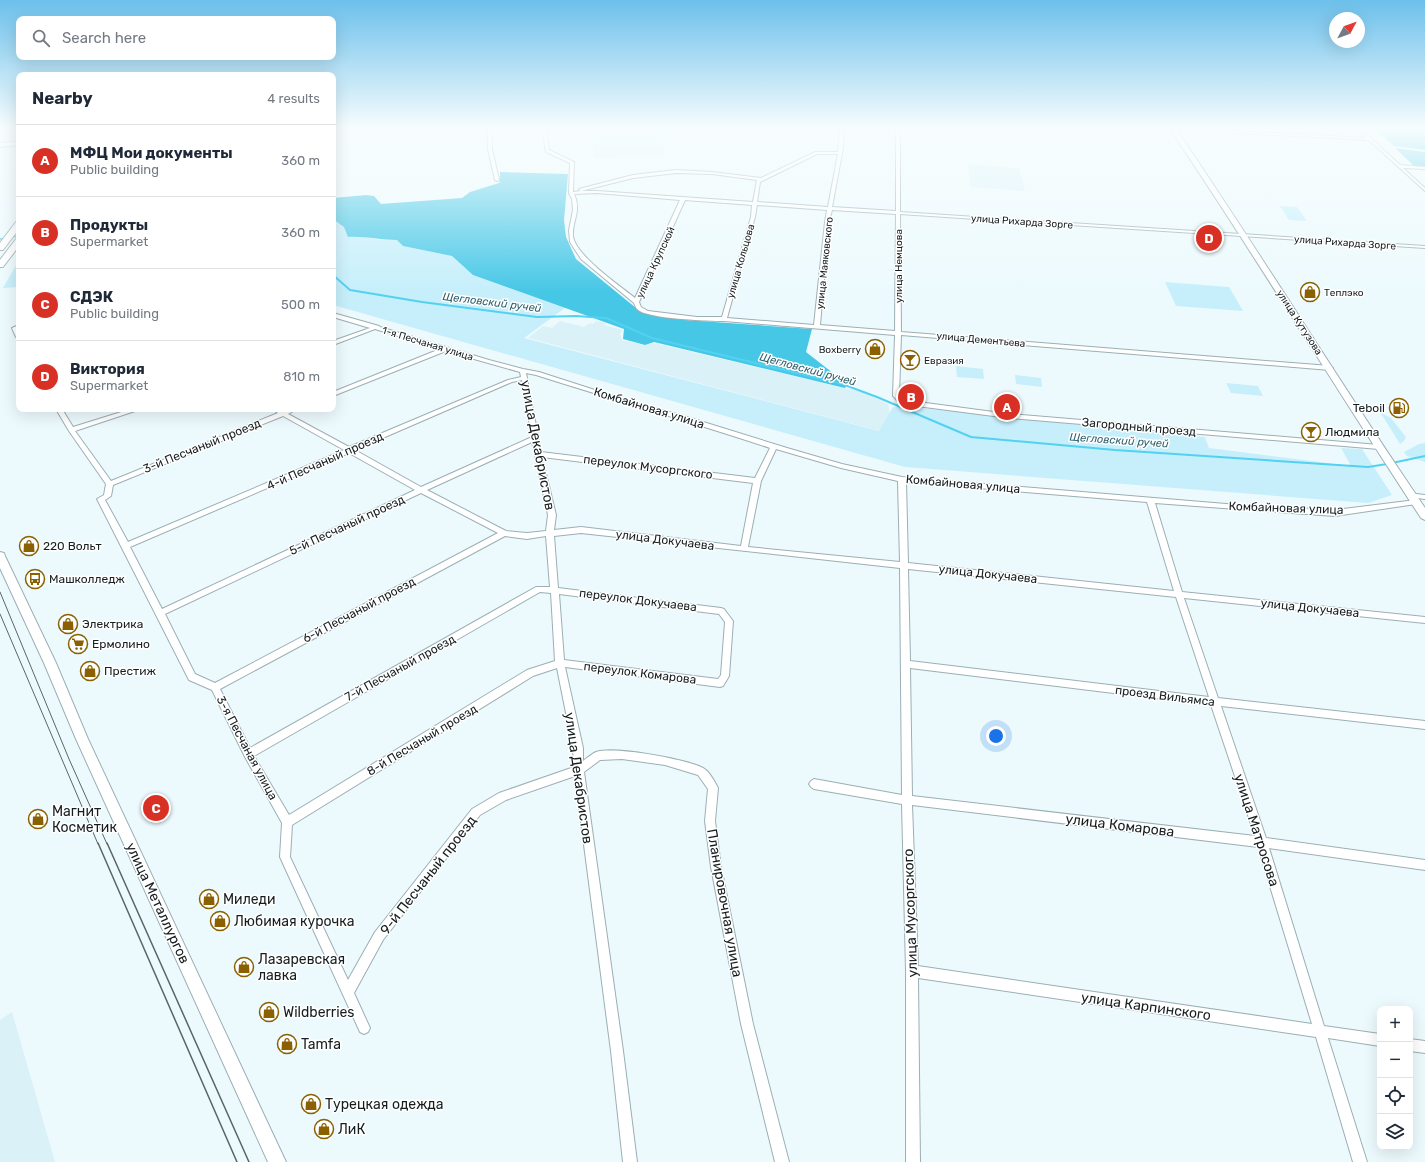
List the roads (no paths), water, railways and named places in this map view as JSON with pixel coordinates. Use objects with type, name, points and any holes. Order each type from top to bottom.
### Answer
[{"type":"main road","name":"улица Кутузова","points":[[1210,183],[1330,368],[1389,463],[1417,498],[1425,516]]},
{"type":"main road","points":[[0,248],[16,228]]},
{"type":"main road","points":[[0,265],[16,245]]},
{"type":"main road","name":"улица Металлургов","points":[[0,556],[50,663],[82,739],[277,1162]]},
{"type":"street","name":"улица Дементьева","points":[[571,183],[571,193],[576,201],[576,208],[570,238],[583,258],[636,302],[639,308],[646,312],[697,319],[724,319],[898,332],[1330,368]]},
{"type":"street","points":[[571,193],[600,183]]},
{"type":"street","name":"улица Кольцова","points":[[724,319],[753,217],[754,204],[759,183]]},
{"type":"street","name":"улица Маяковского","points":[[817,327],[827,222],[834,183]]},
{"type":"street","name":"улица Немцова","points":[[898,183],[898,332],[896,396],[901,401]]},
{"type":"street","name":"улица Рихарда Зорге","points":[[571,193],[597,192],[754,204],[898,212],[1425,247]]},
{"type":"street","name":"улица Крупской","points":[[636,302],[684,199]]},
{"type":"street","name":"1-я Песчаная улица","points":[[336,316],[377,327],[523,374]]},
{"type":"street","points":[[336,342],[377,327]]},
{"type":"street","points":[[336,393],[445,349]]},
{"type":"street","name":"Комбайновая улица","points":[[523,374],[536,373],[626,402],[682,417],[774,447],[840,466],[902,479],[1250,508],[1335,513],[1417,498]]},
{"type":"street","name":"улица Декабристов","points":[[523,374],[538,454],[552,515],[550,533],[560,663],[578,748],[579,770],[617,1051],[630,1162]]},
{"type":"street","name":"4-й Песчаный проезд","points":[[126,546],[281,481],[348,450],[510,381],[523,374]]},
{"type":"street","name":"Загородный проезд","points":[[901,401],[1009,416],[1379,447]]},
{"type":"street","points":[[61,412],[71,430],[110,484]]},
{"type":"street","points":[[71,430],[128,412]]},
{"type":"street","name":"улица Докучаева","points":[[283,413],[421,490],[504,533],[526,536],[581,530],[744,549],[1425,620]]},
{"type":"street","name":"3-й Песчаный проезд","points":[[110,484],[283,413]]},
{"type":"street","name":"5-й Песчаный проезд","points":[[160,613],[535,438]]},
{"type":"street","points":[[744,549],[757,481],[774,447]]},
{"type":"street","name":"переулок Мусоргского","points":[[538,454],[757,481]]},
{"type":"street","name":"улица Мусоргского","points":[[902,479],[906,800],[912,972],[914,1162]]},
{"type":"street","name":"3-я Песчаная улица","points":[[110,484],[107,496],[101,500],[126,546],[192,677],[215,687],[248,754],[287,822]]},
{"type":"street","name":"улица Матросова","points":[[1150,500],[1179,594],[1262,842],[1360,1162]]},
{"type":"street","name":"6-й Песчаный проезд","points":[[215,687],[504,533]]},
{"type":"street","name":"7-й Песчаный проезд","points":[[248,754],[539,589],[554,590]]},
{"type":"street","name":"переулок Докучаева","points":[[554,590],[721,611],[729,621],[725,676],[720,683]]},
{"type":"street","name":"переулок Комарова","points":[[560,663],[720,683]]},
{"type":"street","name":"8-й Песчаный проезд","points":[[287,822],[530,673],[560,663]]},
{"type":"street","name":"проезд Вильямса","points":[[905,664],[1216,702],[1425,725]]},
{"type":"street","name":"Планировочная улица","points":[[579,770],[598,756],[622,755],[665,761],[701,772],[713,788],[710,821],[716,867],[747,1024],[782,1162]]},
{"type":"street","name":"9-й Песчаный проезд","points":[[348,992],[379,936],[476,812],[503,796],[579,770]]},
{"type":"street","name":"улица Комарова","points":[[814,784],[906,800],[1262,842],[1425,865]]},
{"type":"street","points":[[287,822],[285,857],[364,1028]]},
{"type":"street","name":"улица Карпинского","points":[[912,972],[1377,1040]]},
{"type":"street","points":[[1413,1045],[1425,1047]]},
{"type":"waterway","name":"Щегловский ручей","points":[[0,239],[16,236]]},
{"type":"waterway","name":"Щегловский ручей","points":[[336,278],[350,290],[422,302],[537,317],[576,316],[606,318],[652,338],[842,384],[877,397],[971,437],[1115,450],[1368,467],[1387,464]]},
{"type":"waterway","name":"Щегловский ручей","points":[[1392,463],[1425,456]]},
{"type":"tram line","points":[[0,592],[69,759],[107,844]]},
{"type":"tram line","points":[[0,614],[98,844]]},
{"type":"tram line","points":[[98,843],[237,1162]]},
{"type":"tram line","points":[[107,843],[249,1162]]},
{"type":"place","name":"Виктория","points":[[1209,238]]},
{"type":"place","name":"Теплэко","points":[[1310,292]]},
{"type":"place","name":"Boxberry","points":[[875,349]]},
{"type":"place","name":"Евразия","points":[[910,360]]},
{"type":"place","name":"Продукты","points":[[911,397]]},
{"type":"place","name":"МФЦ Мои документы","points":[[1007,407]]},
{"type":"place","name":"Teboil","points":[[1399,408]]},
{"type":"place","name":"Людмила","points":[[1311,432]]},
{"type":"place","name":"220 Вольт","points":[[29,546]]},
{"type":"place","name":"Машколледж","points":[[35,579]]},
{"type":"place","name":"Электрика","points":[[68,624]]},
{"type":"place","name":"Ермолино","points":[[78,644]]},
{"type":"place","name":"Престиж","points":[[90,671]]},
{"type":"place","name":"СДЭК","points":[[156,808]]},
{"type":"place","name":"Магнит Косметик","points":[[38,819]]},
{"type":"place","name":"Миледи","points":[[209,899]]},
{"type":"place","name":"Любимая курочка","points":[[220,921]]},
{"type":"place","name":"Лазаревская лавка","points":[[244,967]]},
{"type":"place","name":"Wildberries","points":[[269,1012]]},
{"type":"place","name":"Tamfa","points":[[287,1044]]},
{"type":"place","name":"Турецкая одежда","points":[[311,1104]]},
{"type":"place","name":"ЛиК","points":[[324,1129]]}]
